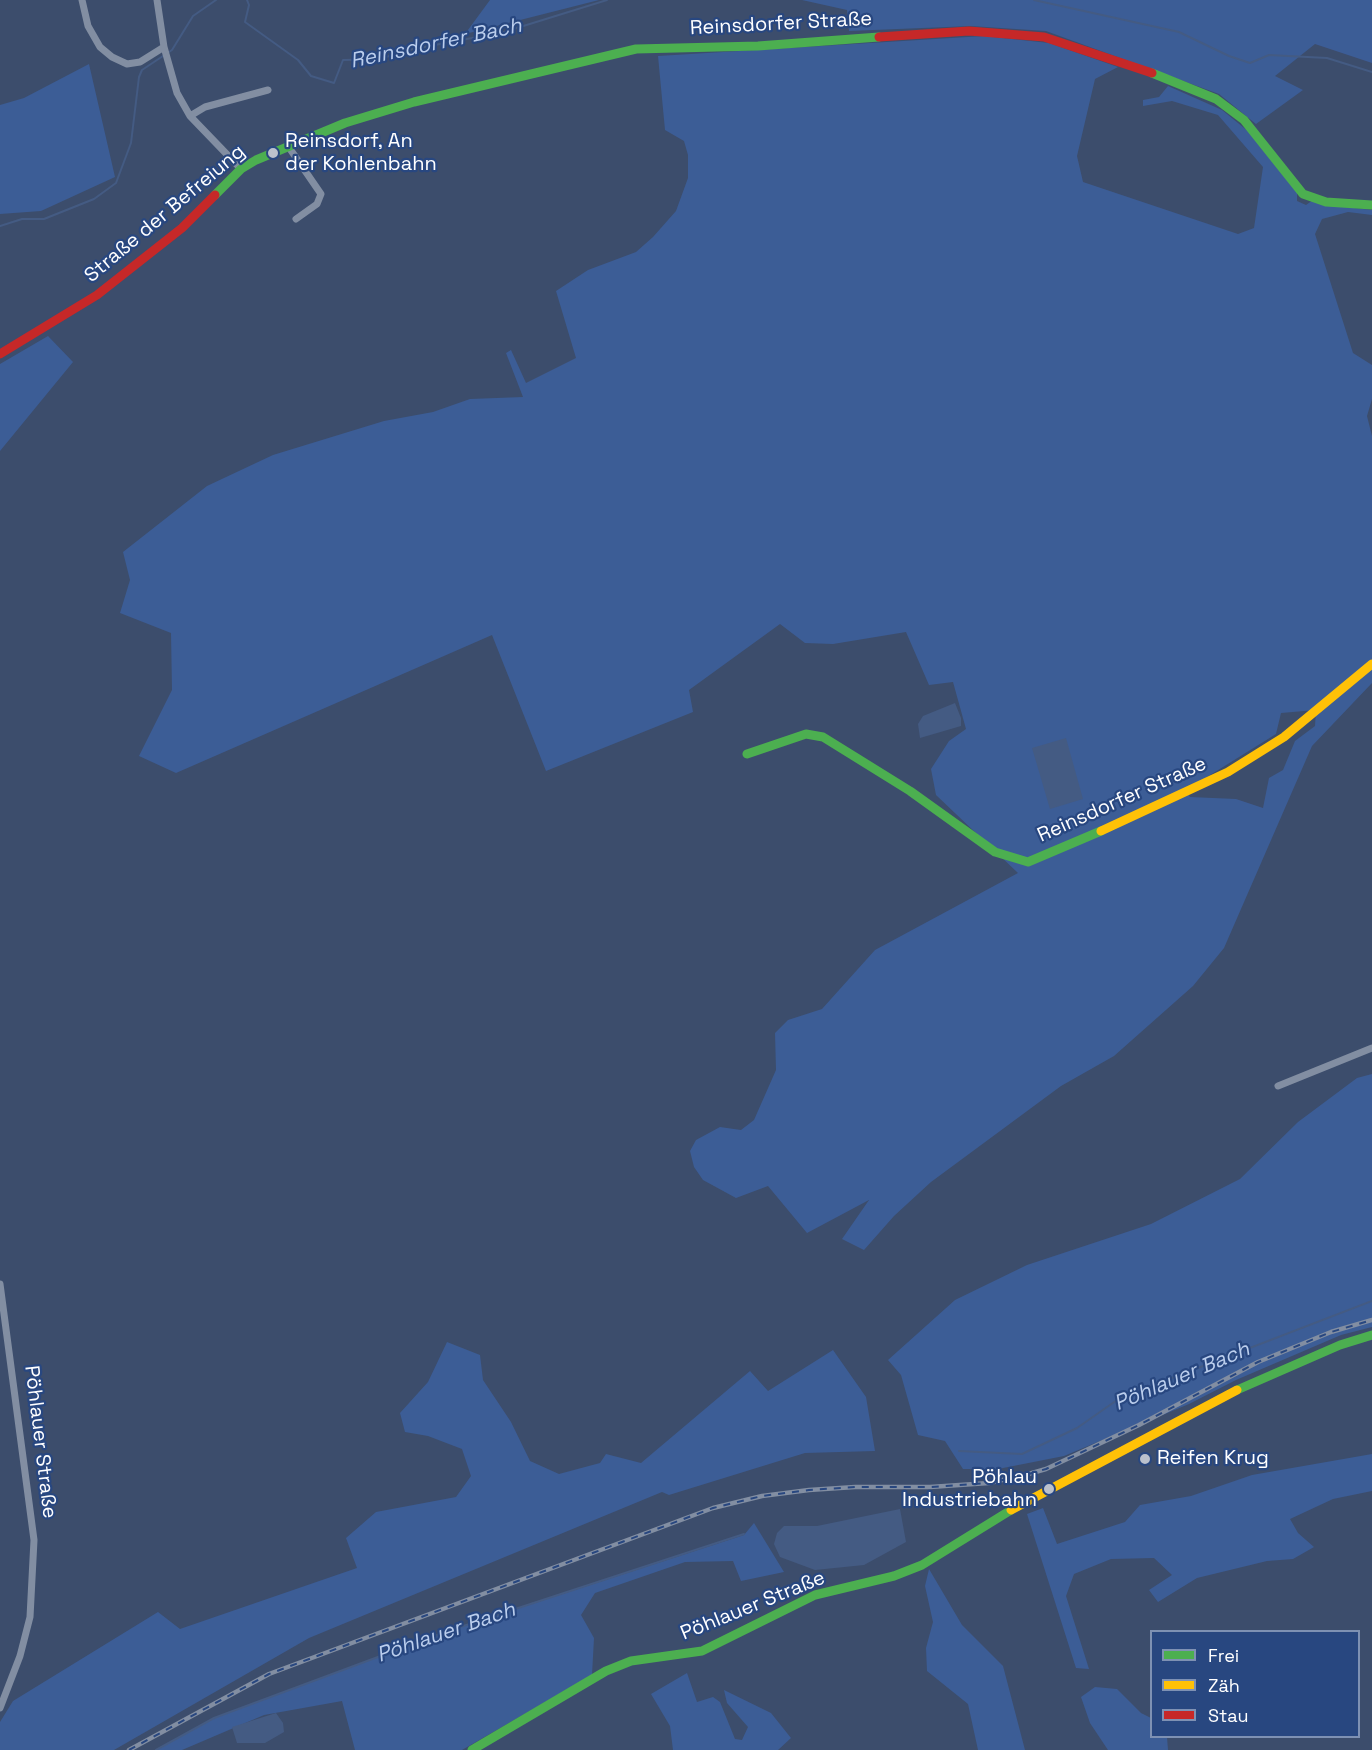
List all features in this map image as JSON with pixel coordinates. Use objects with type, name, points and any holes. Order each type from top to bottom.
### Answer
[{"type":"street","points":[[82,0],[88,26],[100,47],[112,57],[127,64],[140,62],[164,47]]},
{"type":"street","points":[[157,0],[164,47],[177,93],[190,116],[242,169]]},
{"type":"street","name":"Reinsdorfer Straße","points":[[291,145],[345,123],[414,102],[636,49],[758,46],[969,31],[1044,37],[1149,72],[1216,99],[1244,120],[1303,194],[1326,202],[1372,205]]},
{"type":"street","points":[[190,116],[206,107],[268,90]]},
{"type":"street","points":[[291,145],[321,194],[317,204],[296,219]]},
{"type":"street","name":"Straße der Befreiung","points":[[0,354],[97,295],[182,228],[242,169],[291,145]]},
{"type":"street","name":"Reinsdorfer Straße","points":[[747,754],[806,734],[823,737],[909,791],[995,852],[1028,862],[1228,772],[1284,737],[1372,664]]},
{"type":"street","points":[[1278,1086],[1372,1048]]},
{"type":"street","name":"Pöhlauer Straße","points":[[0,1284],[34,1540],[30,1617],[20,1656],[0,1707]]},
{"type":"street","name":"Pöhlauer Straße","points":[[472,1750],[606,1671],[631,1661],[702,1651],[815,1595],[894,1576],[921,1565],[1030,1498],[1265,1376],[1340,1345],[1372,1335]]},
{"type":"shaded area","points":[[490,0],[599,0],[465,34]]},
{"type":"shaded area","points":[[802,0],[1372,0],[1372,63],[1315,44],[1275,76],[1303,90],[1256,124],[1219,94],[1046,31],[971,26],[849,31],[847,10]]},
{"type":"shaded area","points":[[984,36],[1049,43],[1118,67],[1095,79],[1077,156],[1083,182],[1238,234],[1254,228],[1263,167],[1218,115],[1172,101],[1143,106],[1143,100],[1159,97],[1168,86],[1222,110],[1249,132],[1297,192],[1297,201],[1306,205],[1313,200],[1327,205],[1372,210],[1372,215],[1348,212],[1322,219],[1315,234],[1353,353],[1372,365],[1372,399],[1367,416],[1372,436],[1372,683],[1312,746],[1224,948],[1193,986],[1114,1056],[1061,1086],[931,1182],[894,1216],[864,1250],[842,1239],[869,1200],[807,1233],[768,1186],[736,1198],[703,1180],[694,1167],[690,1151],[696,1140],[720,1127],[741,1130],[754,1120],[776,1070],[775,1033],[788,1020],[822,1009],[875,950],[1018,873],[936,795],[931,769],[949,741],[966,729],[953,682],[929,685],[906,632],[833,644],[805,643],[780,624],[689,690],[693,712],[546,771],[492,635],[176,773],[139,756],[172,690],[171,633],[120,613],[130,580],[123,552],[207,486],[273,455],[384,421],[433,412],[470,399],[523,397],[506,353],[511,350],[526,383],[576,358],[556,291],[588,270],[636,252],[676,211],[688,178],[688,155],[684,141],[665,130],[658,56]],"holes":[[[1316,710],[1315,726],[1295,741],[1283,770],[1269,778],[1263,808],[1236,799],[1190,797],[1186,790],[1276,734],[1281,713]]]},
{"type":"shaded area","points":[[89,64],[115,177],[41,211],[0,214],[0,105],[24,98]]},
{"type":"shaded area","points":[[48,336],[73,362],[0,451],[0,364]]},
{"type":"shaded area","points":[[955,703],[961,718],[961,726],[920,738],[918,724],[923,716]]},
{"type":"shaded area","points":[[1066,738],[1083,799],[1050,809],[1032,748]]},
{"type":"shaded area","points":[[1372,1074],[1372,1327],[1341,1335],[1236,1380],[1189,1404],[1064,1456],[998,1469],[963,1469],[945,1441],[918,1435],[901,1375],[888,1360],[955,1300],[1027,1265],[1151,1224],[1240,1179],[1298,1122],[1357,1078]]},
{"type":"shaded area","points":[[447,1342],[480,1355],[483,1380],[511,1422],[530,1461],[559,1474],[600,1463],[606,1454],[641,1463],[750,1371],[768,1391],[833,1350],[866,1397],[875,1451],[805,1453],[669,1495],[662,1492],[309,1638],[114,1750],[0,1750],[0,1722],[13,1701],[158,1612],[180,1629],[357,1568],[346,1538],[376,1512],[456,1497],[471,1476],[462,1449],[428,1436],[405,1432],[400,1413],[428,1382]]},
{"type":"shaded area","points":[[1372,1454],[1372,1491],[1333,1499],[1290,1519],[1298,1533],[1314,1547],[1293,1559],[1267,1561],[1197,1578],[1158,1602],[1149,1590],[1172,1575],[1154,1558],[1111,1559],[1074,1574],[1066,1596],[1089,1669],[1076,1668],[1027,1514],[1043,1508],[1057,1544],[1125,1522],[1140,1505],[1191,1496],[1252,1475]]},
{"type":"shaded area","points":[[900,1509],[906,1542],[864,1565],[815,1570],[780,1557],[774,1544],[777,1533],[784,1526],[817,1526]]},
{"type":"shaded area","points":[[754,1523],[784,1572],[741,1581],[733,1561],[685,1562],[595,1593],[581,1615],[594,1638],[592,1675],[462,1750],[355,1750],[342,1701],[264,1715],[182,1750],[156,1750],[214,1718],[445,1632],[744,1535]]},
{"type":"shaded area","points":[[929,1569],[962,1625],[1003,1666],[1025,1750],[978,1750],[968,1704],[927,1671],[926,1648],[933,1622],[925,1586]]},
{"type":"shaded area","points":[[687,1673],[697,1702],[713,1697],[720,1702],[735,1739],[742,1740],[748,1727],[727,1703],[724,1690],[771,1713],[791,1738],[778,1750],[673,1750],[670,1726],[651,1694]]},
{"type":"shaded area","points":[[1095,1687],[1117,1689],[1141,1713],[1150,1718],[1150,1738],[1167,1738],[1168,1750],[1108,1750],[1090,1723],[1081,1697]]},
{"type":"shaded area","points":[[276,1713],[283,1723],[284,1732],[265,1743],[237,1743],[232,1727]]},
{"type":"waterway","name":"Reinsdorfer Bach","points":[[0,226],[22,219],[44,219],[94,199],[116,183],[131,143],[139,77],[142,70],[172,50],[193,16],[216,0]]},
{"type":"waterway","name":"Reinsdorfer Bach","points":[[247,0],[249,5],[245,22],[298,60],[311,76],[334,83],[343,60],[381,59],[403,51],[504,32],[607,0]]},
{"type":"waterway","name":"Reinsdorfer Bach","points":[[1034,0],[1179,32],[1229,56],[1250,63],[1269,55],[1327,58],[1372,72]]},
{"type":"waterway","name":"Pöhlauer Bach","points":[[959,1451],[1022,1454],[1077,1428],[1120,1398],[1372,1301]]},
{"type":"waterway","name":"Pöhlauer Bach","points":[[156,1750],[214,1718],[445,1632],[744,1534]]},
{"type":"railway","points":[[129,1750],[269,1674],[713,1508],[762,1496],[809,1490],[989,1483],[1025,1475],[1046,1469],[1139,1425],[1258,1362],[1331,1332],[1372,1320]]},
{"type":"traffic: fast","points":[[215,195],[241,169],[256,160],[345,123],[414,102],[636,49],[758,46],[879,37]]},
{"type":"traffic: fast","points":[[1152,73],[1216,99],[1244,120],[1303,194],[1326,202],[1372,205]]},
{"type":"traffic: fast","points":[[747,754],[806,734],[823,737],[910,791],[995,852],[1028,862],[1101,831]]},
{"type":"traffic: fast","points":[[1237,1390],[1340,1345],[1372,1335]]},
{"type":"traffic: fast","points":[[472,1750],[606,1671],[631,1661],[702,1651],[815,1595],[894,1576],[922,1565],[1011,1510]]},
{"type":"traffic: slow","points":[[1101,831],[1228,772],[1284,737],[1372,664]]},
{"type":"traffic: slow","points":[[1011,1510],[1237,1390]]},
{"type":"traffic: jam","points":[[879,37],[969,31],[1044,37],[1152,73]]},
{"type":"traffic: jam","points":[[0,354],[97,295],[182,228],[215,195]]},
{"type":"place","name":"Reinsdorf, An der Kohlenbahn","points":[[273,153]]},
{"type":"place","name":"Reifen Krug","points":[[1145,1459]]},
{"type":"place","name":"Pöhlau Industriebahn","points":[[1049,1489]]}]
